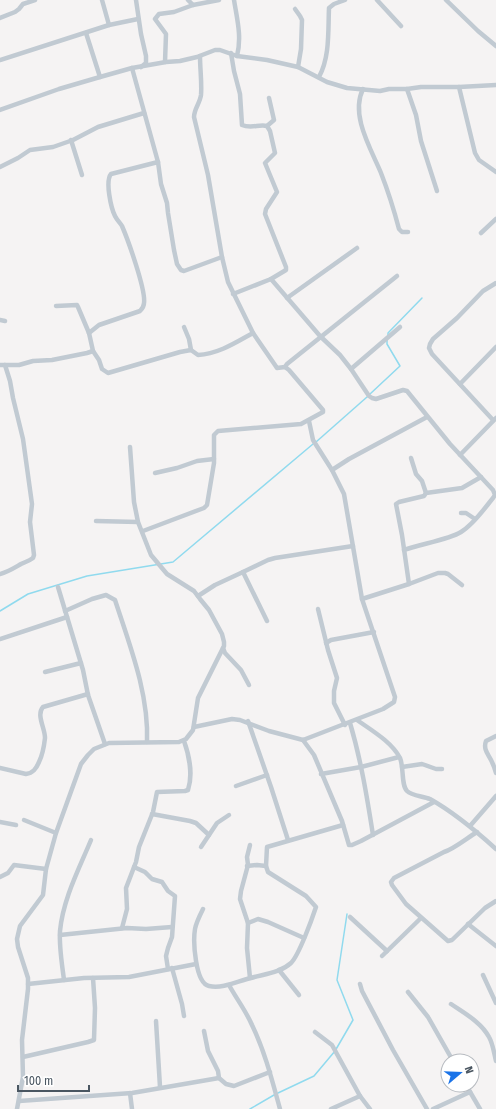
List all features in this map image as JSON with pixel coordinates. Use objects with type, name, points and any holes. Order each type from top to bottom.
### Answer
[{"type":"street","points":[[0,18],[15,12],[19,9],[22,2],[35,0]]},
{"type":"street","points":[[102,0],[109,25]]},
{"type":"street","points":[[136,0],[138,19],[146,56],[146,63],[140,67]]},
{"type":"street","points":[[188,0],[192,5]]},
{"type":"street","points":[[165,62],[166,34],[155,18],[160,14],[174,12],[192,5],[219,0]]},
{"type":"street","points":[[234,0],[240,35],[240,45],[237,56]]},
{"type":"street","points":[[318,77],[325,60],[329,24],[329,8],[334,4],[345,0]]},
{"type":"street","points":[[377,0],[401,26]]},
{"type":"street","points":[[446,0],[478,32],[496,46]]},
{"type":"street","points":[[295,9],[302,20],[301,50],[298,67]]},
{"type":"street","points":[[0,60],[109,25],[138,19]]},
{"type":"street","points":[[86,33],[100,77]]},
{"type":"street","points":[[0,110],[58,89],[132,68],[180,61],[200,56],[215,50],[231,53],[237,56],[267,60],[298,67],[327,82],[347,88],[380,91],[421,87],[496,85]]},
{"type":"street","points":[[231,53],[240,94],[242,125],[254,127],[264,125],[267,126],[274,120],[269,98]]},
{"type":"street","points":[[200,56],[201,94],[200,102],[194,112],[194,116],[208,175],[222,257],[228,282],[254,334],[275,365],[278,368],[285,367],[320,336],[397,276]]},
{"type":"street","points":[[132,68],[158,162],[167,203],[174,250],[179,268],[184,271],[222,257]]},
{"type":"street","points":[[460,87],[475,153],[479,160],[496,171]]},
{"type":"street","points":[[363,89],[358,107],[369,146],[381,174],[400,231],[408,232]]},
{"type":"street","points":[[406,89],[416,115],[421,141],[437,191]]},
{"type":"street","points":[[0,166],[18,158],[30,150],[48,148],[71,140],[98,127],[144,113]]},
{"type":"street","points":[[233,294],[286,270],[265,214],[266,209],[277,192],[265,163],[268,158],[275,153],[270,131],[267,126]]},
{"type":"street","points":[[71,140],[82,175]]},
{"type":"street","points":[[89,333],[99,325],[140,311],[143,308],[144,295],[134,257],[121,225],[115,216],[108,180],[111,174],[158,162]]},
{"type":"street","points":[[481,233],[496,219]]},
{"type":"street","points":[[287,298],[357,248]]},
{"type":"street","points":[[271,278],[320,336],[340,355],[366,393],[372,398],[376,399],[403,390],[406,391],[460,455],[495,489],[494,498],[463,531],[453,536],[412,546],[404,550]]},
{"type":"street","points":[[460,455],[495,419],[432,354],[429,348],[430,344],[483,291],[495,286]]},
{"type":"street","points":[[56,306],[77,305],[89,333],[92,351],[99,360],[102,369],[108,373],[191,350]]},
{"type":"street","points":[[184,326],[191,350],[198,355],[208,355],[224,349],[254,334]]},
{"type":"street","points":[[351,369],[400,327]]},
{"type":"street","points":[[460,384],[496,347]]},
{"type":"street","points":[[0,574],[8,572],[30,561],[34,555],[30,522],[32,504],[24,439],[13,398],[10,380],[2,365],[19,365],[33,361],[52,360],[92,351]]},
{"type":"street","points":[[143,531],[204,508],[208,501],[214,459],[214,435],[218,431],[301,424],[323,412],[285,367]]},
{"type":"street","points":[[332,470],[349,459],[427,417]]},
{"type":"street","points":[[194,727],[232,720],[240,720],[248,721],[269,731],[303,740],[357,720],[383,709],[394,702],[395,697],[362,599],[344,494],[332,470],[313,440],[308,420]]},
{"type":"street","points":[[17,1109],[23,1078],[22,1040],[28,984],[28,978],[18,947],[19,931],[20,926],[43,895],[46,869],[56,833],[81,764],[94,749],[106,744],[120,742],[184,741],[190,735],[194,727],[198,698],[223,648],[224,642],[222,634],[209,610],[194,591],[167,574],[151,555],[143,531],[138,522],[132,489],[130,447]]},
{"type":"street","points":[[411,458],[416,474],[422,481],[426,492]]},
{"type":"street","points":[[155,473],[177,468],[197,461],[214,459]]},
{"type":"street","points":[[409,584],[396,504],[424,496],[426,492],[462,488],[481,477]]},
{"type":"street","points":[[461,513],[466,513],[475,519]]},
{"type":"street","points":[[96,521],[138,522]]},
{"type":"street","points":[[198,596],[216,585],[268,560],[353,546]]},
{"type":"street","points":[[243,572],[267,621]]},
{"type":"street","points":[[362,599],[438,573],[445,572],[462,585]]},
{"type":"street","points":[[58,587],[81,663],[88,694],[106,744]]},
{"type":"street","points":[[65,611],[92,599],[106,595],[115,600],[140,679],[148,722],[147,742]]},
{"type":"street","points":[[318,609],[337,678],[334,691],[334,703],[347,724],[357,745],[373,835]]},
{"type":"street","points":[[0,639],[67,617]]},
{"type":"street","points":[[326,640],[374,632]]},
{"type":"street","points":[[223,648],[225,653],[241,670],[249,685]]},
{"type":"street","points":[[45,672],[81,663]]},
{"type":"street","points":[[0,768],[26,774],[34,772],[44,750],[45,736],[40,710],[43,707],[88,694]]},
{"type":"street","points":[[357,720],[393,748],[399,757],[406,789],[409,792],[429,799],[464,821],[496,849]]},
{"type":"street","points":[[248,721],[288,840]]},
{"type":"street","points":[[496,736],[486,741],[485,744],[485,749],[496,773]]},
{"type":"street","points":[[303,740],[314,755],[342,821],[349,845],[373,835],[434,802]]},
{"type":"street","points":[[122,928],[127,909],[126,888],[134,867],[139,847],[152,814],[158,791],[181,792],[188,790],[190,785],[188,752],[184,741]]},
{"type":"street","points":[[321,774],[399,757]]},
{"type":"street","points":[[402,767],[422,764],[436,769],[442,769]]},
{"type":"street","points":[[236,786],[267,775]]},
{"type":"street","points":[[470,826],[496,796]]},
{"type":"street","points":[[152,814],[196,823],[210,835]]},
{"type":"street","points":[[201,847],[217,823],[229,815]]},
{"type":"street","points":[[24,820],[56,833]]},
{"type":"street","points":[[0,822],[16,825]]},
{"type":"street","points":[[203,909],[195,928],[196,964],[201,978],[207,985],[229,985],[279,970],[292,962],[304,938],[316,906],[306,896],[268,872],[266,866],[267,847],[343,825]]},
{"type":"street","points":[[477,832],[460,842],[452,849],[392,880],[392,885],[406,904],[448,941],[452,940],[468,924],[495,903]]},
{"type":"street","points":[[64,980],[60,944],[62,918],[66,902],[91,840]]},
{"type":"street","points":[[250,845],[247,857],[247,866],[241,886],[240,899],[248,923],[247,948],[250,978]]},
{"type":"street","points":[[0,877],[8,873],[14,865],[46,869]]},
{"type":"street","points":[[247,866],[266,866]]},
{"type":"street","points":[[134,867],[145,872],[152,879],[162,882],[168,891],[175,896],[172,937],[166,956],[182,1004],[184,1016]]},
{"type":"street","points":[[350,917],[387,951]]},
{"type":"street","points":[[382,956],[421,918]]},
{"type":"street","points":[[248,923],[258,919],[304,938]]},
{"type":"street","points":[[468,924],[496,946]]},
{"type":"street","points":[[60,935],[122,928],[146,929],[172,927]]},
{"type":"street","points":[[28,984],[64,980],[129,977],[196,964]]},
{"type":"street","points":[[279,970],[299,994]]},
{"type":"street","points":[[483,975],[496,1003]]},
{"type":"street","points":[[23,1057],[94,1040],[95,1008],[93,978]]},
{"type":"street","points":[[360,984],[362,991],[393,1050],[427,1109]]},
{"type":"street","points":[[229,985],[251,1023],[270,1072],[280,1109]]},
{"type":"street","points":[[408,992],[428,1016],[449,1053]]},
{"type":"street","points":[[451,1004],[478,1023],[485,1031],[489,1037],[496,1061]]},
{"type":"street","points":[[156,1020],[160,1087]]},
{"type":"street","points":[[204,1031],[208,1051],[214,1062],[219,1078],[226,1084],[234,1086],[270,1072]]},
{"type":"street","points":[[315,1032],[332,1045],[360,1096],[370,1109]]},
{"type":"street","points":[[19,1101],[130,1093],[219,1078]]},
{"type":"street","points":[[130,1093],[132,1109]]},
{"type":"street","points":[[433,1109],[468,1093]]},
{"type":"street","points":[[471,1093],[480,1109]]},
{"type":"street","points":[[331,1109],[360,1096]]},
{"type":"waterway","points":[[388,336],[388,333],[422,298]]},
{"type":"waterway","points":[[370,394],[400,366],[387,344],[387,340]]},
{"type":"waterway","points":[[316,442],[367,397]]},
{"type":"waterway","points":[[0,611],[28,594],[87,576],[173,562],[313,444]]},
{"type":"waterway","points":[[278,1093],[314,1076],[335,1051],[353,1020],[337,980],[347,914]]},
{"type":"waterway","points":[[250,1109],[274,1095]]}]
